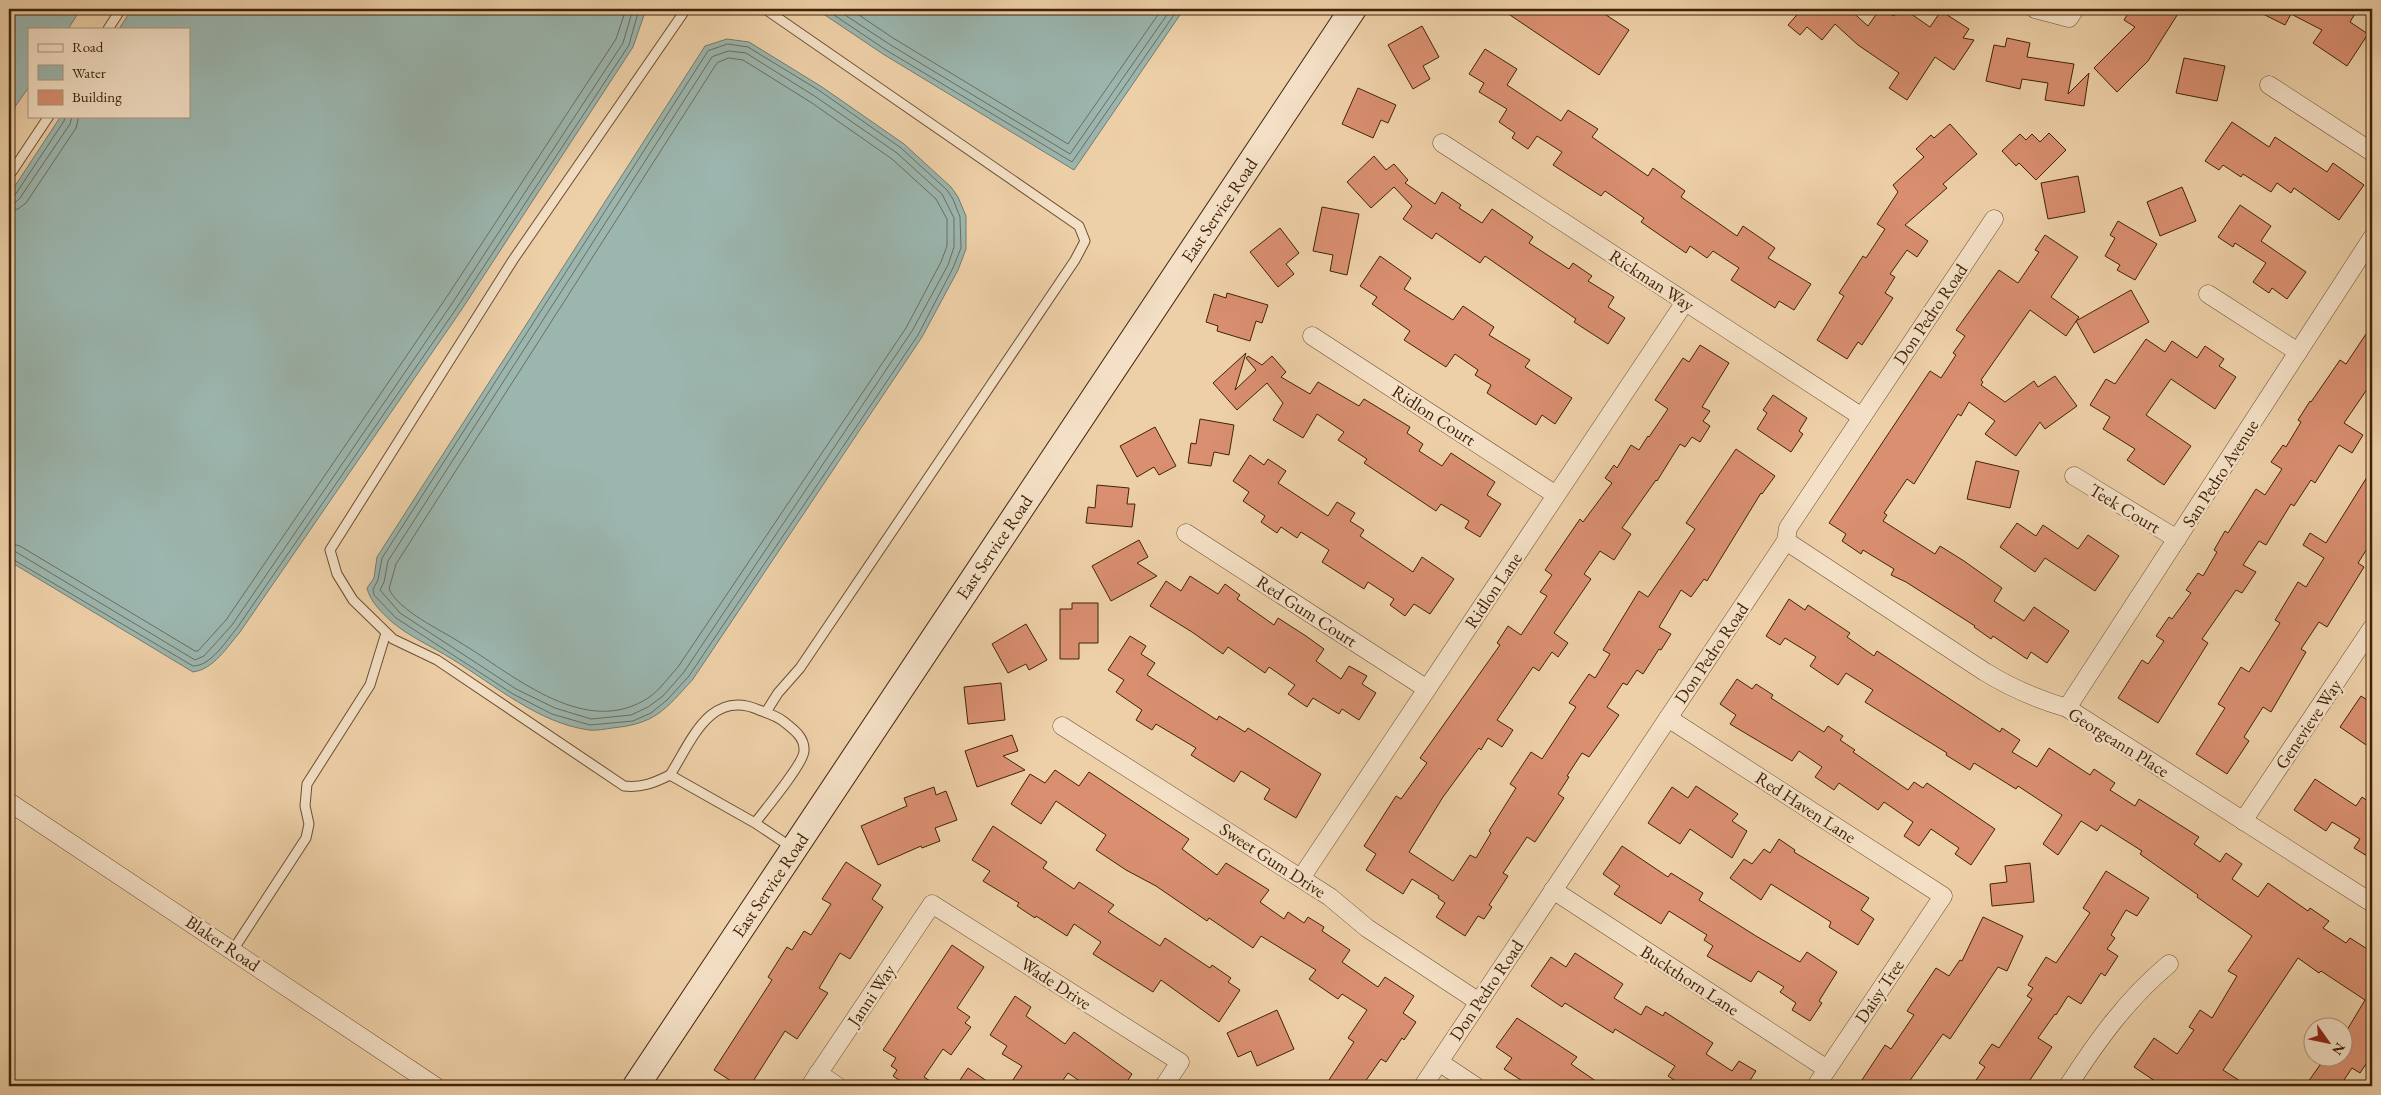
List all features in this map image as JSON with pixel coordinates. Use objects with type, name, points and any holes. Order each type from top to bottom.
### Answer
[{"type":"street","name":"East Service Road","points":[[636,1086],[1353,9]]},
{"type":"street","points":[[2035,9],[2072,13]]},
{"type":"street","points":[[2270,85],[2372,152]]},
{"type":"street","name":"Rickman Way","points":[[1442,143],[1862,417]]},
{"type":"street","name":"Don Pedro Road","points":[[1423,1086],[1786,541],[1788,528],[1994,218]]},
{"type":"street","name":"San Pedro Avenue","points":[[2067,708],[2372,238]]},
{"type":"street","points":[[2208,294],[2298,352]]},
{"type":"street","name":"Ridlon Lane","points":[[1300,878],[1685,302]]},
{"type":"street","name":"Ridlon Court","points":[[1312,336],[1556,495]]},
{"type":"street","name":"Teek Court","points":[[2074,476],[2177,539]]},
{"type":"street","name":"Red Gum Court","points":[[1186,533],[1427,689]]},
{"type":"street","name":"Georgeann Place","points":[[1786,541],[2011,688],[2036,699],[2067,708],[2372,904]]},
{"type":"street","name":"Genevieve Way","points":[[2243,821],[2370,636]]},
{"type":"street","name":"Red Haven Lane","points":[[1668,718],[1943,896]]},
{"type":"street","name":"Sweet Gum Drive","points":[[1062,726],[1330,897],[1366,928],[1479,1002]]},
{"type":"street","name":"Blaker Road","points":[[9,802],[435,1086]]},
{"type":"street","name":"Buckthorn Lane","points":[[1553,890],[1827,1069]]},
{"type":"street","name":"Daisy Tree","points":[[1816,1086],[1943,896]]},
{"type":"street","name":"Wade Drive","points":[[932,904],[1180,1062],[1164,1086]]},
{"type":"street","name":"Janni Way","points":[[814,1080],[932,904]]},
{"type":"street","points":[[2068,1086],[2116,1016],[2144,985],[2169,964]]},
{"type":"street","points":[[1439,1062],[1475,1086]]},
{"type":"street","points":[[814,1080],[838,1086]]},
{"type":"lane","points":[[109,28],[121,9]]},
{"type":"lane","points":[[686,9],[513,260],[330,550],[336,574],[354,600],[393,639],[437,660],[624,786],[635,787],[652,784],[670,776],[698,727],[712,713],[728,704],[749,705],[780,719],[801,736],[804,752],[799,763],[755,823]]},
{"type":"lane","points":[[765,9],[1079,226],[1084,241],[1076,260],[811,652],[788,684],[778,693],[766,712]]},
{"type":"lane","points":[[9,176],[48,118]]},
{"type":"lane","points":[[233,950],[306,838],[310,824],[305,806],[307,784],[370,684],[386,633]]},
{"type":"lane","points":[[670,776],[755,823],[794,849]]},
{"type":"water","points":[[9,9],[81,9],[69,28],[28,28],[28,88],[9,115]]},
{"type":"water","points":[[132,9],[644,9],[644,15],[633,47],[462,309],[240,632],[214,662],[201,670],[193,672],[9,561],[9,195],[60,118],[190,118],[190,28],[120,28]]},
{"type":"water","points":[[816,9],[1184,9],[1074,170],[883,54]]},
{"type":"water","points":[[727,39],[749,42],[822,87],[904,144],[951,187],[958,197],[966,216],[966,249],[958,270],[922,337],[693,679],[658,714],[639,723],[595,730],[570,726],[552,720],[517,702],[452,659],[405,632],[391,621],[373,602],[367,588],[374,578],[377,557],[705,46]]},
{"type":"building","points":[[1501,9],[1597,9],[1629,30],[1599,75]]},
{"type":"building","points":[[1802,9],[1849,9],[1868,26],[1880,9],[1894,16],[1899,9],[1904,9],[1930,27],[1941,11],[1969,29],[1963,38],[1974,40],[1954,70],[1935,57],[1907,100],[1889,88],[1899,73],[1858,45],[1835,24],[1822,40],[1807,27],[1800,35],[1788,25]]},
{"type":"building","points":[[2131,9],[2181,9],[2148,61],[2117,92],[2094,68],[2135,27],[2124,20]]},
{"type":"building","points":[[2253,9],[2358,9],[2350,22],[2368,34],[2347,66],[2313,43],[2322,30],[2291,14],[2285,25]]},
{"type":"building","points":[[1422,26],[1439,57],[1423,66],[1430,79],[1413,89],[1388,45]]},
{"type":"building","points":[[2007,38],[2030,43],[2027,57],[2074,64],[2068,94],[2089,73],[2084,106],[2045,100],[2048,83],[2022,79],[2020,89],[1986,81],[1994,45],[2005,47]]},
{"type":"building","points":[[1485,49],[1517,69],[1507,85],[1561,121],[1568,110],[1598,129],[1592,137],[1648,176],[1653,168],[1685,191],[1681,197],[1737,236],[1743,226],[1775,248],[1768,258],[1811,284],[1794,310],[1779,301],[1775,308],[1731,280],[1739,268],[1713,251],[1707,258],[1690,246],[1686,253],[1641,222],[1644,218],[1605,191],[1601,196],[1553,165],[1562,152],[1537,136],[1528,149],[1512,138],[1515,133],[1499,122],[1507,109],[1479,92],[1484,83],[1469,74]]},
{"type":"building","points":[[2184,58],[2225,66],[2217,101],[2176,93]]},
{"type":"building","points":[[1358,88],[1396,105],[1388,123],[1381,120],[1373,138],[1342,124]]},
{"type":"building","points":[[2232,122],[2269,147],[2275,137],[2327,172],[2333,163],[2364,185],[2339,220],[2294,188],[2291,193],[2277,183],[2271,192],[2243,174],[2241,177],[2223,165],[2219,170],[2205,161]]},
{"type":"building","points":[[1950,124],[1977,154],[1943,184],[1947,188],[1905,225],[1928,241],[1917,257],[1907,250],[1890,274],[1895,277],[1885,293],[1893,298],[1862,345],[1858,342],[1847,359],[1817,340],[1844,296],[1839,293],[1863,256],[1866,258],[1885,229],[1877,224],[1898,192],[1893,185],[1924,157],[1916,149],[1931,135],[1934,138]]},
{"type":"building","points":[[2049,133],[2066,150],[2036,180],[2019,163],[2016,166],[2002,151],[2020,134],[2026,140],[2032,134],[2040,142]]},
{"type":"building","points":[[1374,156],[1386,170],[1394,164],[1408,180],[1405,183],[1435,204],[1442,192],[1461,205],[1459,208],[1482,223],[1492,209],[1533,237],[1529,243],[1569,269],[1573,263],[1592,276],[1588,281],[1614,297],[1608,307],[1625,318],[1608,344],[1574,322],[1576,319],[1485,256],[1480,263],[1436,233],[1432,239],[1403,219],[1412,206],[1394,187],[1371,208],[1347,182]]},
{"type":"building","points":[[2078,176],[2085,212],[2048,219],[2041,183]]},
{"type":"building","points":[[2182,187],[2196,221],[2160,236],[2147,202]]},
{"type":"building","points":[[2240,205],[2271,226],[2261,241],[2306,272],[2287,299],[2272,288],[2269,293],[2253,282],[2266,263],[2235,243],[2233,247],[2218,237]]},
{"type":"building","points":[[1322,207],[1359,214],[1347,275],[1330,271],[1333,255],[1313,251]]},
{"type":"building","points":[[2118,221],[2157,244],[2135,280],[2117,270],[2120,265],[2105,256],[2115,238],[2110,235]]},
{"type":"building","points":[[1280,228],[1299,253],[1286,264],[1294,274],[1278,287],[1250,252]]},
{"type":"building","points":[[2045,235],[2078,257],[2051,297],[2079,317],[2066,336],[2030,310],[1981,380],[1983,382],[1981,385],[2005,402],[2034,381],[2038,387],[2055,376],[2077,406],[2045,429],[2040,422],[2016,456],[1985,434],[1995,421],[1969,402],[1961,416],[1958,414],[1914,484],[1907,479],[1884,513],[1887,515],[1883,521],[1935,554],[1940,546],[1964,561],[2002,588],[1994,601],[2024,621],[2034,607],[2069,631],[2047,663],[2031,652],[2027,659],[1993,636],[1991,639],[1975,626],[1906,582],[1891,575],[1894,569],[1863,550],[1861,554],[1842,541],[1846,534],[1829,523],[1930,371],[1941,378],[1956,355],[1953,353],[1965,336],[1956,330],[1999,270],[2018,283],[2039,252],[2035,250]]},
{"type":"building","points":[[1380,256],[1411,278],[1404,289],[1453,320],[1463,306],[1494,327],[1489,335],[1530,360],[1525,367],[1572,398],[1555,424],[1542,415],[1536,425],[1487,393],[1491,385],[1475,375],[1478,370],[1455,354],[1446,367],[1404,340],[1410,331],[1372,304],[1377,297],[1360,286]]},
{"type":"building","points":[[2131,290],[2149,322],[2094,353],[2076,321]]},
{"type":"building","points":[[1227,293],[1268,305],[1262,323],[1256,321],[1250,341],[1217,331],[1218,326],[1206,322],[1214,294],[1226,298]]},
{"type":"building","points":[[2372,325],[2372,382],[2344,423],[2363,435],[2352,453],[2339,445],[2315,483],[2311,480],[2294,506],[2291,504],[2266,545],[2259,541],[2243,565],[2256,572],[2242,593],[2236,590],[2202,639],[2208,643],[2158,723],[2118,698],[2142,660],[2148,664],[2164,641],[2156,636],[2169,617],[2172,619],[2191,593],[2186,590],[2198,573],[2203,576],[2217,552],[2214,550],[2225,531],[2228,533],[2256,489],[2265,495],[2282,469],[2271,462],[2283,445],[2286,447],[2301,422],[2298,420],[2310,401],[2340,360],[2346,364]]},
{"type":"building","points":[[2146,339],[2165,352],[2172,341],[2197,358],[2205,346],[2224,359],[2219,366],[2236,377],[2215,409],[2171,379],[2146,415],[2191,446],[2164,485],[2127,460],[2135,449],[2103,429],[2110,417],[2090,405],[2106,379],[2115,384]]},
{"type":"building","points":[[1700,345],[1729,363],[1702,407],[1710,411],[1703,421],[1710,426],[1700,442],[1692,437],[1685,447],[1680,444],[1657,481],[1622,528],[1631,534],[1614,560],[1600,551],[1584,574],[1591,579],[1554,633],[1568,643],[1558,657],[1552,652],[1539,671],[1533,667],[1497,720],[1513,730],[1502,747],[1488,738],[1481,750],[1479,748],[1443,797],[1409,852],[1453,881],[1470,855],[1476,858],[1491,833],[1489,831],[1516,788],[1510,784],[1531,752],[1542,759],[1576,707],[1569,703],[1589,674],[1595,678],[1610,654],[1603,650],[1639,591],[1648,597],[1695,529],[1686,523],[1736,449],[1775,476],[1761,493],[1707,581],[1704,579],[1691,597],[1681,590],[1659,627],[1671,634],[1643,674],[1637,670],[1627,685],[1623,683],[1607,707],[1619,715],[1589,757],[1582,753],[1558,794],[1564,798],[1535,842],[1527,837],[1503,873],[1508,876],[1489,905],[1492,907],[1484,919],[1478,916],[1465,936],[1436,917],[1445,903],[1438,898],[1439,896],[1412,879],[1403,894],[1366,870],[1376,854],[1364,846],[1396,796],[1401,799],[1427,763],[1420,758],[1500,645],[1497,643],[1508,626],[1521,635],[1547,596],[1540,592],[1552,575],[1545,570],[1580,519],[1583,522],[1612,483],[1605,478],[1614,465],[1617,468],[1631,445],[1639,450],[1649,437],[1668,409],[1655,400],[1683,358],[1689,362]]},
{"type":"building","points":[[1246,353],[1235,390],[1256,370],[1246,358],[1248,356],[1262,365],[1272,356],[1286,372],[1281,377],[1310,394],[1318,382],[1359,406],[1364,399],[1410,427],[1407,433],[1423,444],[1419,451],[1442,466],[1451,453],[1495,482],[1487,495],[1501,504],[1480,537],[1465,528],[1469,521],[1441,504],[1436,511],[1364,463],[1367,459],[1338,440],[1344,432],[1317,414],[1303,438],[1273,420],[1283,403],[1267,383],[1237,410],[1213,383]]},
{"type":"building","points":[[1773,395],[1807,418],[1799,431],[1803,434],[1791,452],[1757,429],[1767,413],[1763,410]]},
{"type":"building","points":[[1200,419],[1234,425],[1229,455],[1214,452],[1211,466],[1188,463],[1191,443],[1196,444]]},
{"type":"building","points":[[1155,427],[1176,466],[1159,475],[1154,467],[1137,477],[1120,446]]},
{"type":"building","points":[[1250,455],[1264,465],[1268,459],[1286,471],[1278,483],[1328,516],[1337,502],[1355,513],[1350,521],[1364,530],[1360,536],[1413,572],[1422,557],[1454,579],[1430,614],[1414,604],[1405,616],[1390,605],[1394,599],[1368,582],[1364,589],[1322,562],[1329,550],[1301,532],[1297,538],[1281,527],[1277,533],[1261,522],[1265,516],[1243,501],[1249,492],[1233,481]]},
{"type":"building","points":[[1976,461],[2019,471],[2010,508],[1967,499]]},
{"type":"building","points":[[2372,469],[2372,541],[2358,563],[2364,567],[2327,627],[2319,622],[2301,649],[2306,652],[2271,712],[2263,707],[2244,737],[2249,741],[2227,774],[2196,754],[2225,708],[2218,704],[2241,667],[2249,672],[2280,623],[2275,620],[2298,582],[2306,587],[2324,558],[2303,545],[2310,533],[2326,543]]},
{"type":"building","points":[[1097,485],[1129,488],[1127,504],[1135,504],[1132,527],[1086,523],[1088,507],[1095,508]]},
{"type":"building","points":[[2017,523],[2036,536],[2043,525],[2078,549],[2088,535],[2119,556],[2095,591],[2045,558],[2035,572],[2000,547]]},
{"type":"building","points":[[1139,540],[1148,557],[1137,563],[1157,576],[1111,601],[1092,566]]},
{"type":"building","points":[[1190,576],[1218,594],[1225,584],[1240,595],[1237,599],[1274,625],[1278,618],[1306,636],[1324,649],[1316,661],[1341,679],[1349,666],[1367,676],[1362,684],[1376,693],[1359,720],[1342,709],[1339,714],[1313,698],[1307,707],[1288,694],[1295,685],[1269,667],[1265,673],[1228,647],[1223,654],[1150,606],[1166,581],[1181,591]]},
{"type":"building","points":[[1789,599],[1805,610],[1808,605],[1850,633],[1847,637],[1874,656],[1877,651],[2000,732],[2002,728],[2020,740],[2012,752],[2037,767],[2049,748],[2090,775],[2094,769],[2115,783],[2110,790],[2135,806],[2139,799],[2199,837],[2194,844],[2220,862],[2226,853],[2242,864],[2232,879],[2258,897],[2268,883],[2308,911],[2310,908],[2329,921],[2323,928],[2346,943],[2350,938],[2372,952],[2372,1064],[2368,1061],[2360,1073],[2352,1068],[2354,1068],[2354,1018],[2365,1000],[2321,971],[2319,973],[2298,958],[2223,1070],[2248,1086],[2151,1086],[2155,1081],[2134,1067],[2154,1038],[2177,1054],[2194,1030],[2189,1027],[2200,1010],[2212,1018],[2237,976],[2228,971],[2252,936],[2140,854],[2142,851],[2101,825],[2097,831],[2081,821],[2058,855],[2043,844],[2062,815],[2018,786],[2016,789],[1974,763],[1970,770],[1946,755],[1947,753],[1865,702],[1873,690],[1846,673],[1838,685],[1810,666],[1816,657],[1785,638],[1780,645],[1766,636]]},
{"type":"building","points":[[1072,603],[1098,603],[1098,643],[1079,643],[1079,659],[1060,659],[1060,609],[1072,609]]},
{"type":"building","points":[[1026,624],[1047,660],[1029,670],[1026,664],[1008,673],[992,644]]},
{"type":"building","points":[[1130,636],[1146,646],[1141,654],[1155,663],[1147,675],[1217,720],[1219,716],[1245,732],[1248,728],[1321,774],[1296,818],[1264,799],[1270,789],[1241,771],[1234,782],[1191,755],[1196,748],[1156,724],[1152,730],[1136,720],[1142,710],[1116,692],[1124,680],[1108,670]]},
{"type":"building","points":[[1737,679],[1752,689],[1756,684],[1773,695],[1771,698],[1824,732],[1828,726],[1843,736],[1840,740],[1855,750],[1853,752],[1908,790],[1914,782],[1923,788],[1927,783],[1995,829],[1971,865],[1955,854],[1959,848],[1931,829],[1919,846],[1904,836],[1913,822],[1884,802],[1878,810],[1839,783],[1834,790],[1815,777],[1822,767],[1799,751],[1792,761],[1730,724],[1736,715],[1720,704]]},
{"type":"building","points":[[1001,683],[1005,720],[968,724],[964,687]]},
{"type":"building","points":[[2361,696],[2372,703],[2372,749],[2340,727]]},
{"type":"building","points":[[1012,735],[1018,751],[1003,756],[1025,770],[977,787],[965,751]]},
{"type":"building","points":[[1055,770],[1079,786],[1089,772],[1189,839],[1182,849],[1217,875],[1226,863],[1269,890],[1260,902],[1284,919],[1288,912],[1304,923],[1308,917],[1324,927],[1322,931],[1350,950],[1342,962],[1378,987],[1385,977],[1414,996],[1403,1013],[1416,1022],[1404,1040],[1402,1038],[1386,1062],[1381,1059],[1362,1086],[1325,1086],[1354,1042],[1348,1038],[1367,1010],[1342,994],[1338,999],[1309,979],[1316,970],[1261,936],[1253,948],[1209,918],[1207,921],[1156,886],[1126,870],[1096,850],[1106,835],[1056,801],[1041,824],[1011,804],[1030,774],[1045,783]]},
{"type":"building","points":[[2315,779],[2356,806],[2362,797],[2372,804],[2372,859],[2354,848],[2360,839],[2332,822],[2326,831],[2294,810]]},
{"type":"building","points":[[1696,786],[1738,814],[1732,821],[1747,831],[1732,858],[1690,829],[1680,844],[1648,823],[1672,787],[1688,798]]},
{"type":"building","points":[[934,787],[936,795],[946,791],[957,820],[935,828],[940,841],[922,848],[921,846],[878,865],[861,826],[907,806],[904,798]]},
{"type":"building","points":[[993,826],[1047,862],[1043,868],[1074,889],[1079,882],[1114,905],[1108,912],[1160,946],[1165,938],[1210,968],[1212,965],[1231,978],[1228,982],[1240,990],[1219,1022],[1161,980],[1153,992],[1093,954],[1101,942],[1074,924],[1067,936],[1036,916],[1035,918],[1017,906],[1019,903],[983,881],[990,871],[972,860]]},
{"type":"building","points":[[1779,839],[1795,850],[1794,852],[1869,898],[1861,910],[1874,919],[1858,945],[1829,927],[1831,922],[1771,884],[1761,900],[1730,878],[1744,859],[1752,864],[1764,849],[1770,853]]},
{"type":"building","points":[[1622,846],[1668,877],[1671,873],[1703,893],[1699,900],[1800,962],[1807,952],[1837,972],[1819,1001],[1822,1003],[1810,1021],[1792,1010],[1796,1003],[1780,992],[1784,987],[1758,971],[1751,982],[1707,956],[1713,946],[1704,940],[1707,935],[1669,911],[1661,924],[1614,894],[1620,886],[1603,874]]},
{"type":"building","points":[[846,862],[881,885],[872,899],[883,907],[850,959],[840,953],[819,988],[828,993],[797,1039],[785,1031],[750,1086],[739,1086],[714,1070],[772,980],[768,977],[787,947],[792,950],[804,931],[811,935],[831,904],[822,899]]},
{"type":"building","points":[[2030,863],[2034,902],[1992,906],[1990,884],[2007,882],[2005,866]]},
{"type":"building","points":[[2106,871],[2149,898],[2137,916],[2126,910],[2111,935],[2115,938],[2107,949],[2118,956],[2105,976],[2101,973],[2081,1004],[2068,996],[2038,1038],[2052,1047],[2026,1086],[1972,1086],[1985,1067],[1979,1063],[1992,1044],[1999,1048],[2032,999],[2027,996],[2033,988],[2028,985],[2046,957],[2056,963],[2090,913],[2083,908]]},
{"type":"building","points":[[1983,917],[2023,936],[2007,971],[1998,967],[1950,1039],[1943,1034],[1906,1086],[1858,1086],[1885,1045],[1891,1049],[1914,1015],[1907,1011],[1936,968],[1949,976],[1960,960],[1962,961]]},
{"type":"building","points":[[952,945],[984,967],[957,1008],[970,1017],[965,1023],[971,1027],[951,1055],[943,1049],[924,1077],[938,1086],[908,1086],[893,1076],[897,1070],[891,1066],[896,1058],[883,1050]]},
{"type":"building","points":[[1575,953],[1623,984],[1614,998],[1641,1015],[1646,1006],[1663,1016],[1665,1012],[1713,1043],[1706,1054],[1732,1071],[1739,1061],[1756,1071],[1749,1082],[1756,1086],[1684,1086],[1668,1076],[1675,1066],[1615,1029],[1613,1033],[1565,1003],[1562,1007],[1531,986],[1551,957],[1566,967]]},
{"type":"building","points":[[1015,996],[1031,1007],[1026,1016],[1065,1044],[1074,1032],[1132,1074],[1124,1086],[1087,1086],[1068,1073],[1059,1086],[1009,1086],[1022,1066],[1002,1054],[1007,1046],[990,1035]]},
{"type":"building","points":[[1277,1010],[1294,1049],[1257,1066],[1251,1051],[1238,1057],[1227,1033]]},
{"type":"building","points":[[1517,1018],[1577,1057],[1571,1064],[1603,1086],[1530,1086],[1504,1069],[1512,1058],[1496,1047]]},
{"type":"building","points":[[968,1068],[994,1086],[956,1086]]},
{"type":"building","points":[[2318,1068],[2352,1068],[2340,1086],[2305,1086]]}]
